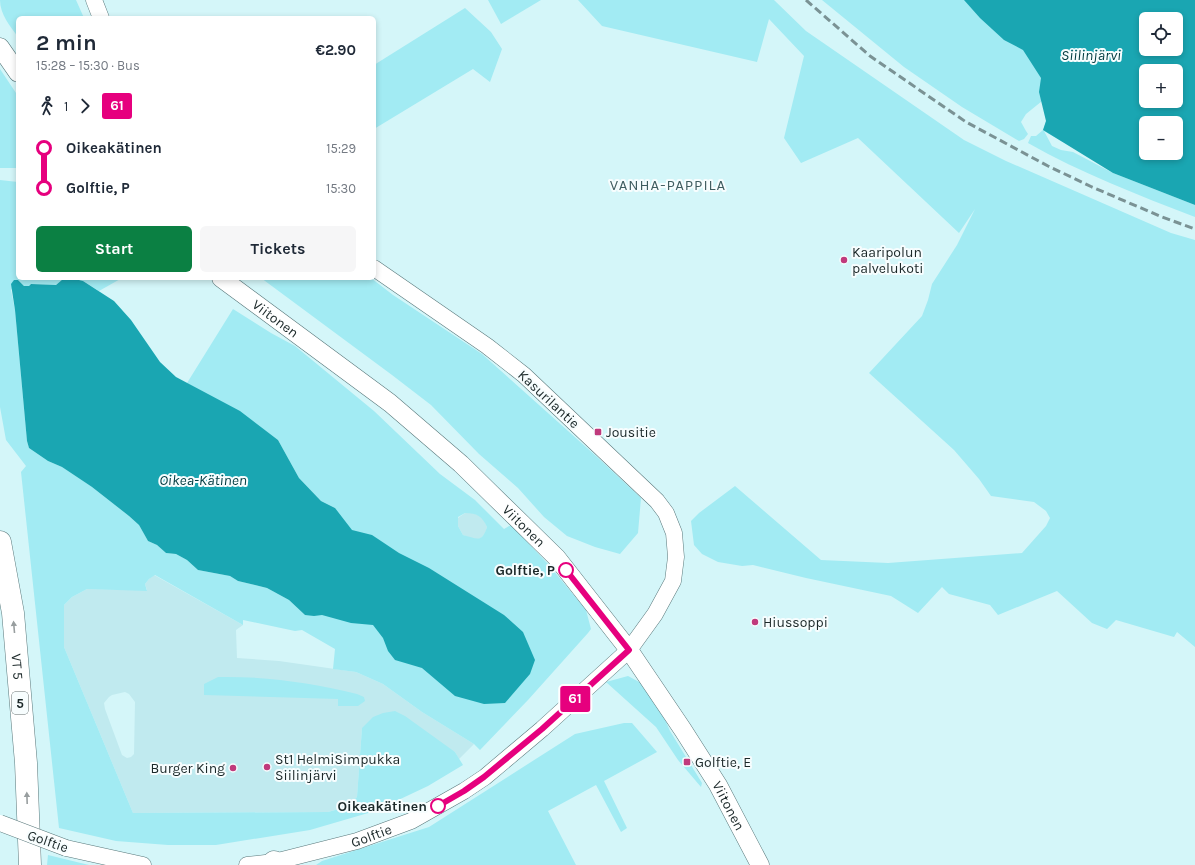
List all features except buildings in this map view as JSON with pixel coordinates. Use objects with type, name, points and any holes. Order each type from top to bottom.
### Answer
[{"type":"highway","name":"VT 5","points":[[0,542],[12,613],[26,763],[30,865]]},
{"type":"main road","points":[[0,47],[16,70]]},
{"type":"main road","name":"Viitonen","points":[[224,280],[390,402],[461,464],[557,558],[629,650],[683,730],[718,785],[760,865]]},
{"type":"street","points":[[94,0],[100,16]]},
{"type":"street","name":"Kasurilantie","points":[[376,269],[487,346],[524,375],[649,494],[666,513],[674,533],[676,557],[673,581],[654,614],[629,650]]},
{"type":"street","name":"Golftie","points":[[247,865],[273,863],[356,841],[411,821],[464,791],[484,777],[542,729],[629,650]]},
{"type":"street","name":"Golftie","points":[[0,824],[66,848],[143,865]]},
{"type":"shaded area","points":[[0,0],[76,0],[83,16],[16,16],[16,34],[4,15],[0,5]]},
{"type":"shaded area","points":[[488,0],[541,0],[501,24]]},
{"type":"shaded area","points":[[578,0],[774,0],[806,31],[964,140],[1006,161],[1171,233],[1195,240],[1195,647],[1177,632],[1174,637],[1116,620],[1107,629],[1092,623],[1057,591],[998,615],[990,605],[949,594],[942,587],[918,613],[891,596],[753,565],[742,566],[718,562],[702,554],[694,545],[691,521],[699,513],[735,486],[821,560],[888,563],[1022,553],[1046,526],[1050,518],[1046,511],[1034,502],[991,496],[979,479],[954,450],[869,373],[922,316],[932,284],[957,245],[975,209],[959,233],[858,138],[801,163],[784,138],[804,56],[769,19],[757,62],[602,26]]},
{"type":"shaded area","points":[[822,0],[1001,0],[1052,93],[1026,114],[1021,122],[1028,134],[1024,139],[1019,141],[962,107],[904,67]]},
{"type":"shaded area","points":[[465,8],[491,32],[502,49],[490,82],[473,69],[376,128],[376,64]]},
{"type":"shaded area","points":[[0,69],[16,93],[16,168],[0,168]]},
{"type":"shaded area","points":[[1046,121],[1063,142],[1044,131],[1052,146],[1061,150],[1073,152],[1113,173],[1195,205],[1195,217],[1089,174],[1028,143],[1031,136],[1036,136],[1043,130]]},
{"type":"shaded area","points":[[0,180],[16,182],[16,280],[18,280],[11,290],[15,310],[27,441],[29,448],[48,461],[62,467],[92,487],[139,525],[148,541],[157,545],[166,553],[176,554],[187,560],[198,570],[230,576],[238,581],[267,588],[289,600],[305,615],[335,508],[321,501],[299,478],[278,440],[263,429],[187,383],[233,309],[295,346],[374,411],[440,474],[475,500],[504,529],[511,525],[548,564],[586,610],[591,629],[528,700],[480,750],[474,744],[422,712],[383,684],[356,672],[333,669],[335,649],[302,630],[295,631],[243,620],[243,625],[155,575],[145,584],[147,591],[87,589],[72,597],[64,605],[64,647],[133,813],[328,812],[346,807],[357,797],[362,728],[373,717],[383,713],[395,711],[405,716],[455,752],[463,765],[428,786],[375,811],[310,830],[216,845],[168,845],[116,841],[59,828],[21,472],[26,466],[6,440],[0,407]],"holes":[[[465,513],[476,515],[483,520],[487,527],[483,536],[481,538],[475,538],[463,535],[458,526],[458,517]]]},
{"type":"shaded area","points":[[18,280],[62,280],[56,285],[31,284],[29,286],[24,286]]},
{"type":"shaded area","points":[[79,280],[118,280],[99,291]]},
{"type":"shaded area","points":[[264,280],[374,280],[393,295],[482,354],[641,498],[638,533],[620,554],[595,547],[567,536],[544,517],[518,488],[479,454],[431,405]]},
{"type":"shaded area","points":[[465,513],[479,515],[484,520],[487,527],[485,534],[481,538],[476,540],[463,535],[458,526],[458,518]]},
{"type":"shaded area","name":"St1 HelmiSimpukka Siilinjärvi","points":[[154,575],[243,625],[236,630],[237,658],[279,661],[356,672],[383,684],[422,712],[474,744],[459,759],[455,752],[362,728],[357,797],[346,807],[328,812],[133,813],[64,647],[64,605],[72,597],[87,589],[147,590],[145,584]],"holes":[[[125,692],[129,694],[135,702],[134,754],[127,758],[122,755],[104,703],[112,695]]]},
{"type":"shaded area","points":[[628,676],[643,684],[658,703],[670,731],[702,783],[701,787],[678,760],[656,727],[606,682]]},
{"type":"shaded area","points":[[218,677],[271,679],[306,684],[357,694],[364,697],[365,701],[358,706],[338,706],[338,699],[204,695],[204,684]]},
{"type":"shaded area","points":[[624,723],[632,723],[657,752],[604,781],[627,828],[621,832],[596,785],[548,811],[576,865],[316,865],[322,861],[429,827],[575,734]]},
{"type":"shaded area","points":[[48,855],[89,865],[47,865]]},
{"type":"water","name":"Siilinjärvi","points":[[964,0],[1195,0],[1195,205],[1113,173],[1043,130],[1046,121],[1039,92],[1041,78],[1023,50],[1004,40],[980,18]]},
{"type":"water","name":"Oikea-Kätinen","points":[[14,280],[18,280],[24,286],[29,286],[31,284],[56,285],[62,280],[83,281],[114,301],[131,320],[160,362],[176,377],[240,411],[278,440],[299,478],[321,501],[335,508],[352,530],[372,535],[399,553],[429,568],[504,615],[523,632],[535,660],[530,674],[505,703],[484,704],[455,696],[422,668],[395,660],[388,651],[383,638],[373,625],[351,623],[322,615],[305,615],[289,600],[267,588],[238,581],[230,576],[198,570],[187,560],[176,554],[166,553],[157,545],[148,541],[139,525],[92,487],[62,467],[48,461],[29,448],[27,441],[15,310],[11,284]]},
{"type":"railway","points":[[806,0],[870,56],[966,122],[1048,166],[1092,187],[1162,217],[1195,229]]},
{"type":"bus line","name":"61","points":[[438,806],[484,777],[542,729],[629,650],[566,570]]},
{"type":"place","name":"Kaaripolun palvelukoti","points":[[844,260]]},
{"type":"place","name":"Jousitie","points":[[598,432]]},
{"type":"place","name":"Golftie, P","points":[[566,570]]},
{"type":"place","name":"Hiussoppi","points":[[755,622]]},
{"type":"place","name":"Golftie, E","points":[[687,762]]},
{"type":"place","name":"St1 HelmiSimpukka Siilinjärvi","points":[[267,767]]},
{"type":"place","name":"Burger King","points":[[233,768]]},
{"type":"place","name":"Oikeakätinen","points":[[438,806]]},
{"type":"district","name":"VANHA-PAPPILA","points":[[668,185]]}]
